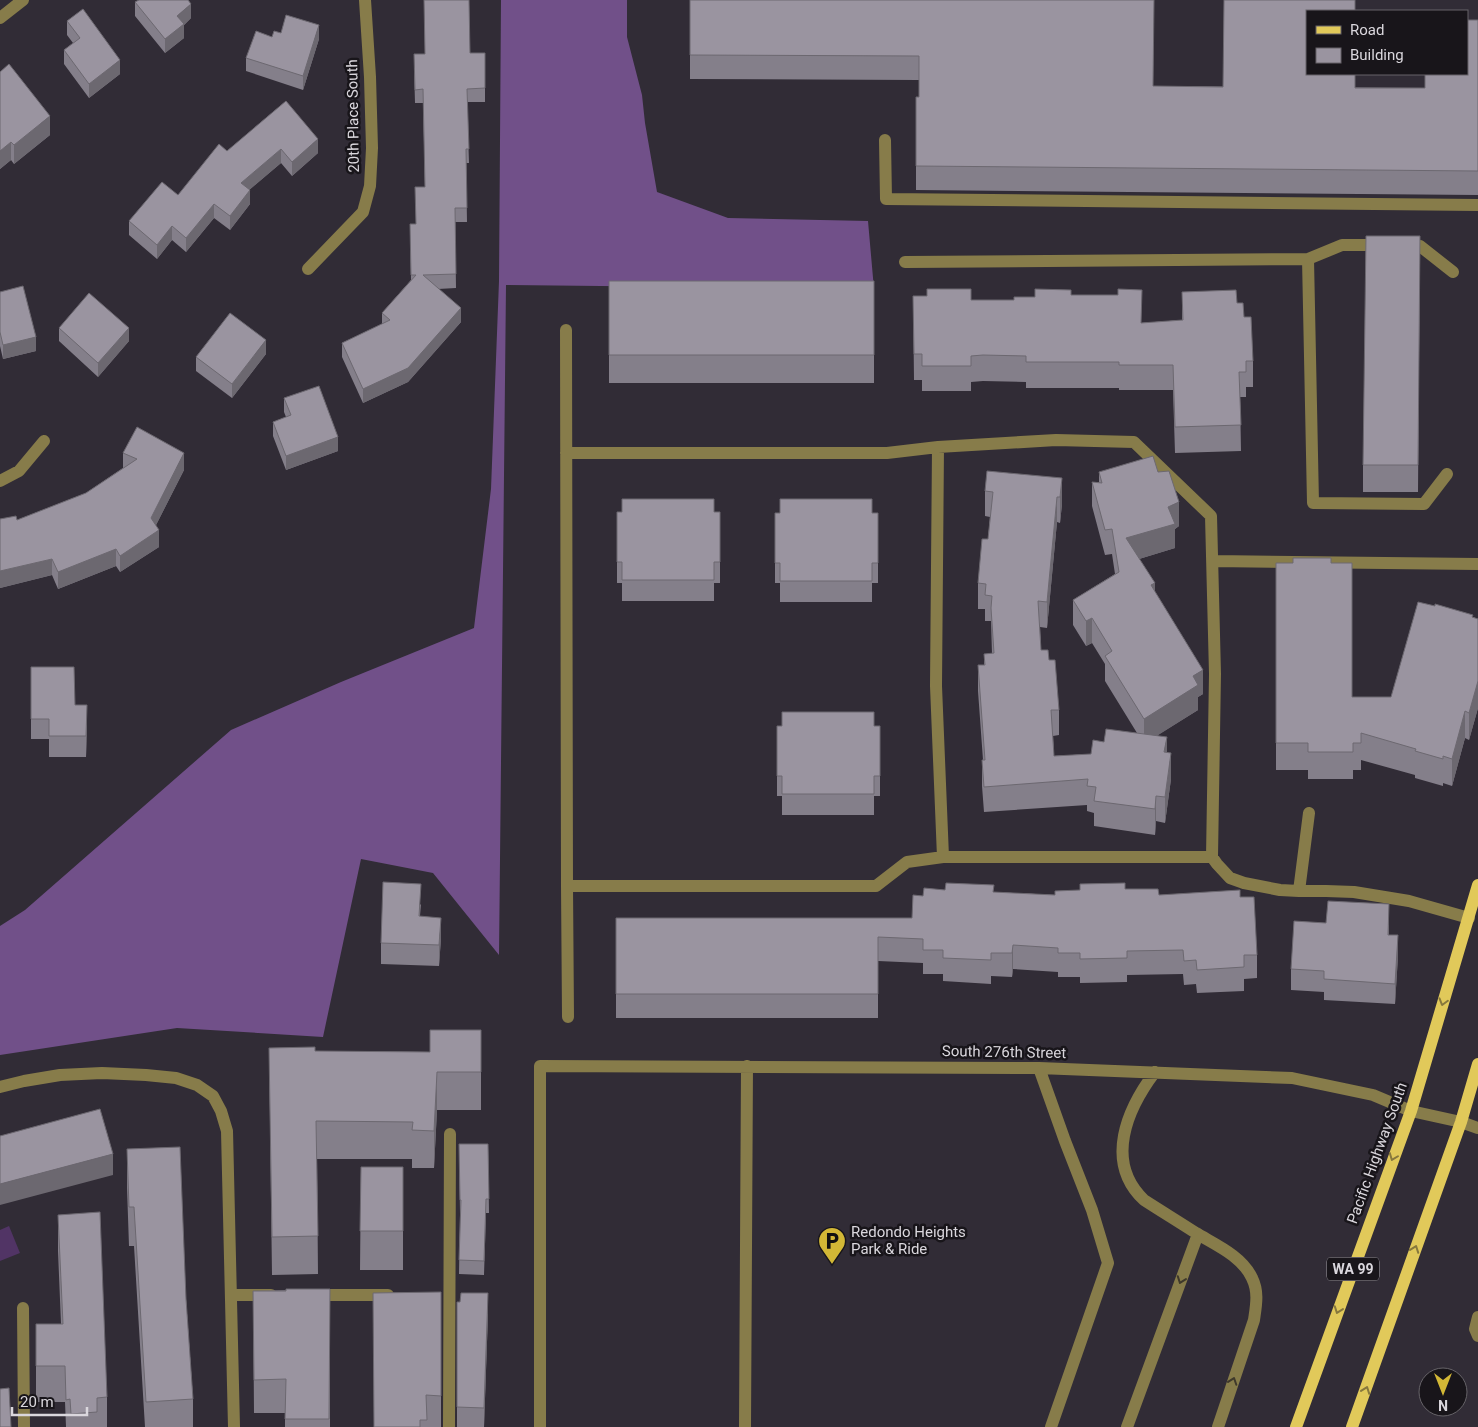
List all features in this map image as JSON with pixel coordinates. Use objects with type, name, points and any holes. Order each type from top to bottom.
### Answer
[{"type":"main road","name":"Pacific Highway South","points":[[1296,1427],[1411,1111],[1478,886]]},
{"type":"main road","points":[[1352,1427],[1461,1122],[1478,1064]]},
{"type":"street","points":[[0,18],[24,0]]},
{"type":"street","name":"20th Place South","points":[[308,269],[363,212],[370,186],[372,148],[365,0]]},
{"type":"street","points":[[885,140],[886,199],[1478,206]]},
{"type":"street","points":[[905,262],[1308,258],[1342,245],[1420,246],[1453,272]]},
{"type":"street","points":[[1308,258],[1313,503],[1424,504],[1447,474]]},
{"type":"street","points":[[566,330],[568,1018]]},
{"type":"street","points":[[566,454],[887,454],[938,447],[1056,440],[1134,442],[1212,516],[1215,674],[1212,856],[1217,864],[1230,878],[1262,887],[1298,891],[1363,894],[1409,901],[1469,918]]},
{"type":"street","points":[[0,482],[19,471],[44,441]]},
{"type":"street","points":[[938,447],[936,686],[943,856]]},
{"type":"street","points":[[1213,561],[1478,564]]},
{"type":"street","points":[[1298,891],[1309,813]]},
{"type":"street","points":[[567,886],[876,886],[907,862],[943,856],[1212,856]]},
{"type":"street","name":"South 276th Street","points":[[540,1427],[540,1066],[1039,1068],[1292,1078],[1373,1096],[1411,1111],[1461,1122],[1478,1128]]},
{"type":"street","points":[[745,1427],[747,1066]]},
{"type":"street","points":[[1039,1068],[1092,1210],[1108,1263],[1051,1427]]},
{"type":"street","points":[[1155,1072],[1142,1090],[1128,1119],[1123,1159],[1130,1183],[1135,1192],[1144,1200],[1230,1253],[1252,1278],[1256,1290],[1254,1320],[1218,1427]]},
{"type":"street","points":[[0,1087],[24,1080],[60,1075],[102,1073],[176,1078],[197,1085],[213,1096],[221,1111],[227,1131],[234,1427]]},
{"type":"street","points":[[449,1427],[444,1295],[450,1134]]},
{"type":"street","points":[[1127,1427],[1198,1234]]},
{"type":"street","points":[[231,1295],[280,1295]]},
{"type":"street","points":[[300,1295],[400,1295]]},
{"type":"street","points":[[23,1308],[24,1427]]},
{"type":"street","points":[[1478,1317],[1475,1328],[1478,1336]]},
{"type":"shaded area","points":[[501,0],[627,0],[627,37],[642,95],[657,192],[728,218],[868,221],[874,289],[506,285],[499,955],[433,873],[361,859],[323,1037],[177,1028],[0,1055],[0,926],[25,910],[231,730],[341,682],[474,628],[491,489],[499,281]]},
{"type":"shaded area","points":[[9,1226],[20,1253],[0,1261],[0,1230]]},
{"type":"building","points":[[139,0],[188,0],[191,4],[177,16],[184,24],[165,39],[135,2]]},
{"type":"building","points":[[424,0],[469,0],[470,53],[485,53],[485,88],[467,89],[469,149],[466,149],[467,208],[455,208],[456,274],[423,275],[461,308],[408,368],[363,389],[342,343],[390,320],[382,313],[416,275],[411,275],[410,224],[416,224],[415,187],[425,187],[423,89],[415,90],[414,54],[425,54]]},
{"type":"building","points":[[690,0],[1154,0],[1153,86],[1223,87],[1224,0],[1355,0],[1355,10],[1306,10],[1306,75],[1355,75],[1355,88],[1425,88],[1425,75],[1468,75],[1468,20],[1478,20],[1478,171],[916,166],[916,97],[919,97],[919,56],[690,55]]},
{"type":"building","points":[[83,9],[120,60],[89,84],[64,50],[80,38],[67,21]]},
{"type":"building","points":[[286,15],[319,25],[303,76],[246,58],[256,31],[272,37],[274,31],[281,33]]},
{"type":"building","points":[[9,64],[50,116],[14,145],[11,142],[0,151],[0,72]]},
{"type":"building","points":[[286,101],[318,139],[292,162],[281,149],[241,183],[250,190],[230,216],[214,204],[186,238],[172,226],[157,245],[129,221],[162,182],[178,195],[219,144],[227,151]]},
{"type":"building","points":[[1366,236],[1420,236],[1418,465],[1363,465]]},
{"type":"building","points":[[609,281],[874,281],[874,355],[609,355]]},
{"type":"building","points":[[23,286],[36,337],[3,345],[0,332],[0,292]]},
{"type":"building","points":[[927,289],[971,289],[971,300],[1014,300],[1014,297],[1035,297],[1035,289],[1071,290],[1071,295],[1118,295],[1118,289],[1142,290],[1141,323],[1183,320],[1182,292],[1236,290],[1237,303],[1243,303],[1244,317],[1251,317],[1253,361],[1246,361],[1246,372],[1239,372],[1241,425],[1175,427],[1173,365],[1119,365],[1119,362],[1026,362],[1026,356],[983,355],[971,356],[971,366],[922,366],[922,354],[914,354],[913,296],[927,296]]},
{"type":"building","points":[[89,293],[129,328],[98,363],[59,328]]},
{"type":"building","points":[[230,313],[266,340],[232,384],[196,357]]},
{"type":"building","points":[[319,386],[338,437],[286,456],[273,422],[291,415],[284,398]]},
{"type":"building","points":[[137,427],[184,453],[151,518],[159,530],[120,556],[116,549],[58,572],[52,559],[0,571],[0,519],[16,516],[17,520],[86,493],[137,459],[123,453]]},
{"type":"building","points":[[1153,456],[1158,472],[1169,471],[1179,502],[1168,507],[1175,524],[1126,538],[1155,583],[1151,585],[1203,670],[1193,676],[1198,685],[1144,719],[1105,656],[1112,651],[1092,618],[1086,621],[1073,600],[1119,572],[1112,529],[1105,530],[1092,482],[1102,483],[1099,472]]},
{"type":"building","points":[[987,471],[1062,478],[1060,497],[1057,497],[1047,602],[1038,601],[1041,650],[1048,650],[1049,660],[1055,660],[1059,710],[1051,710],[1054,756],[1091,754],[1093,740],[1104,742],[1106,729],[1167,737],[1164,752],[1171,753],[1165,797],[1156,796],[1155,809],[1094,801],[1096,787],[1087,786],[1088,779],[984,787],[982,760],[985,760],[978,665],[985,665],[984,654],[994,653],[992,596],[985,595],[986,584],[978,583],[982,539],[988,539],[993,492],[985,491]]},
{"type":"building","points":[[622,499],[714,499],[714,512],[720,512],[720,562],[714,562],[714,580],[622,580],[622,562],[617,562],[617,512],[622,512]]},
{"type":"building","points":[[780,499],[872,499],[872,513],[878,513],[878,563],[872,563],[872,581],[780,581],[780,563],[775,563],[775,513],[780,513]]},
{"type":"building","points":[[1293,558],[1331,558],[1331,563],[1352,563],[1352,697],[1391,697],[1418,602],[1435,606],[1435,604],[1473,615],[1472,617],[1478,619],[1478,681],[1469,713],[1465,711],[1452,759],[1443,756],[1443,759],[1415,751],[1416,749],[1361,733],[1361,743],[1353,743],[1353,752],[1308,752],[1308,743],[1276,743],[1276,563],[1293,563]]},
{"type":"building","points":[[31,667],[74,667],[75,705],[87,705],[86,736],[49,736],[49,719],[31,719]]},
{"type":"building","points":[[782,712],[874,712],[874,726],[880,726],[880,776],[874,776],[874,794],[782,794],[782,776],[777,776],[777,726],[782,726]]},
{"type":"building","points":[[383,882],[421,884],[419,916],[441,918],[439,945],[381,943]]},
{"type":"building","points":[[946,883],[994,885],[993,892],[1055,895],[1055,891],[1080,890],[1080,884],[1125,883],[1125,889],[1158,889],[1159,895],[1240,890],[1240,897],[1254,897],[1257,955],[1244,955],[1244,967],[1197,970],[1196,960],[1184,961],[1183,950],[1127,951],[1127,958],[1080,959],[1080,953],[1058,953],[1058,948],[1013,945],[1012,953],[991,953],[991,960],[943,958],[943,950],[923,950],[923,939],[878,937],[878,994],[616,994],[616,918],[912,918],[913,895],[923,896],[924,888],[945,890]]},
{"type":"building","points":[[1328,901],[1389,904],[1388,935],[1398,935],[1395,984],[1324,979],[1324,971],[1291,969],[1294,921],[1326,923]]},
{"type":"building","points":[[430,1030],[481,1030],[481,1072],[437,1072],[434,1131],[412,1130],[413,1122],[316,1121],[318,1236],[272,1237],[269,1048],[315,1047],[315,1051],[430,1052]]},
{"type":"building","points":[[100,1109],[113,1154],[0,1184],[0,1136]]},
{"type":"building","points":[[459,1144],[488,1144],[489,1199],[486,1199],[484,1261],[459,1260],[461,1200]]},
{"type":"building","points":[[180,1147],[186,1299],[193,1399],[146,1402],[134,1207],[129,1207],[127,1149]]},
{"type":"building","points":[[361,1167],[403,1167],[403,1231],[360,1231]]},
{"type":"building","points":[[100,1212],[107,1397],[97,1398],[97,1412],[71,1414],[70,1399],[66,1400],[65,1366],[36,1366],[36,1324],[63,1324],[58,1215]]},
{"type":"building","points":[[286,1289],[330,1289],[329,1419],[285,1419],[286,1379],[254,1380],[253,1291],[286,1291]]},
{"type":"building","points":[[441,1292],[441,1396],[426,1395],[427,1420],[420,1420],[420,1427],[374,1427],[373,1293]]},
{"type":"building","points":[[461,1293],[488,1293],[484,1408],[457,1407],[457,1302],[460,1302]]},
{"type":"building","points":[[9,1388],[11,1427],[0,1427],[0,1389]]},
{"type":"place","name":"Redondo Heights Park & Ride","points":[[832,1265]]}]
